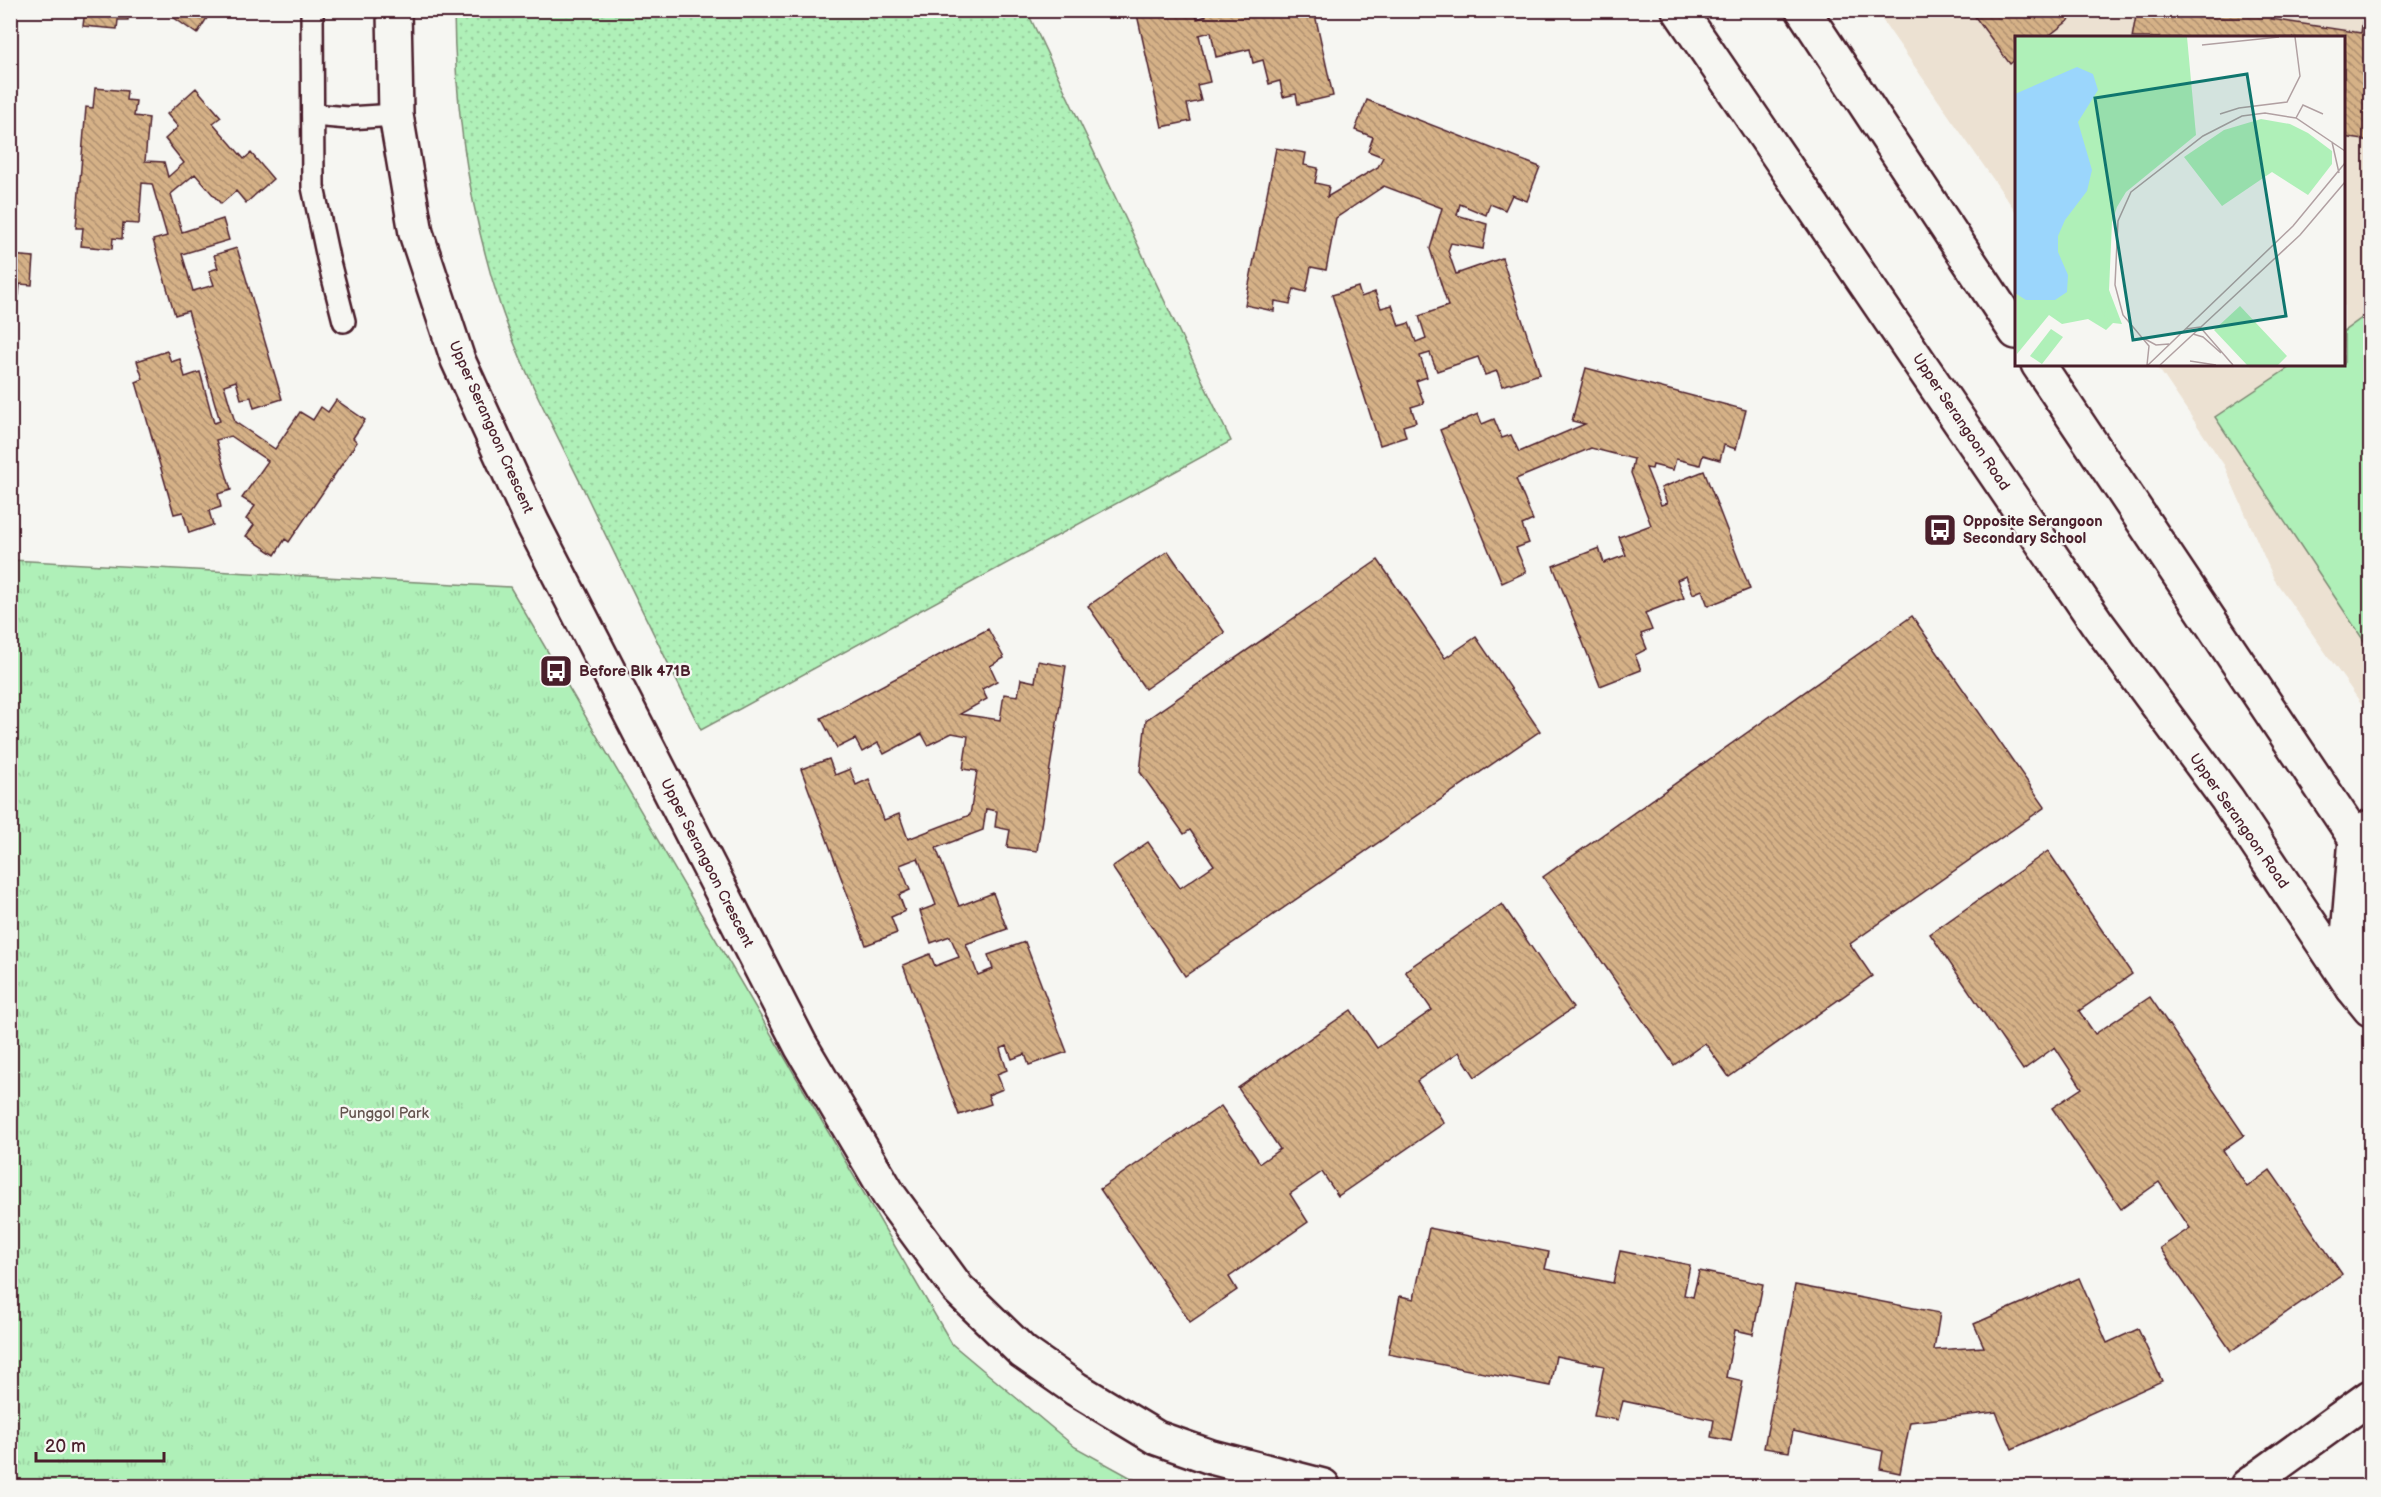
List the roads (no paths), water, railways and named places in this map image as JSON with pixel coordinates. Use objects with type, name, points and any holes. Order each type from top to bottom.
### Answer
[{"type":"street","name":"Upper Serangoon Crescent","points":[[394,10],[396,115],[416,233],[458,360],[532,522],[665,782],[801,1046],[888,1195],[958,1289],[1023,1352],[1076,1389],[1157,1438],[1211,1457],[1323,1486]]},
{"type":"street","name":"Upper Serangoon Road","points":[[1679,10],[2097,623],[2227,799],[2362,998]]},
{"type":"street","points":[[1803,10],[2015,330]]},
{"type":"street","points":[[2039,366],[2366,842],[2348,936],[2362,998]]},
{"type":"street","points":[[2247,1486],[2370,1397]]},
{"type":"lane","points":[[312,10],[313,186],[325,247],[344,321]]},
{"type":"lane","points":[[313,115],[348,118],[396,115]]},
{"type":"place","name":"Opposite Serangoon Secondary School","points":[[1940,530]]},
{"type":"place","name":"Before Blk 471B","points":[[556,671]]},
{"type":"park label","name":"Punggol Park","points":[[384,1113]]}]
